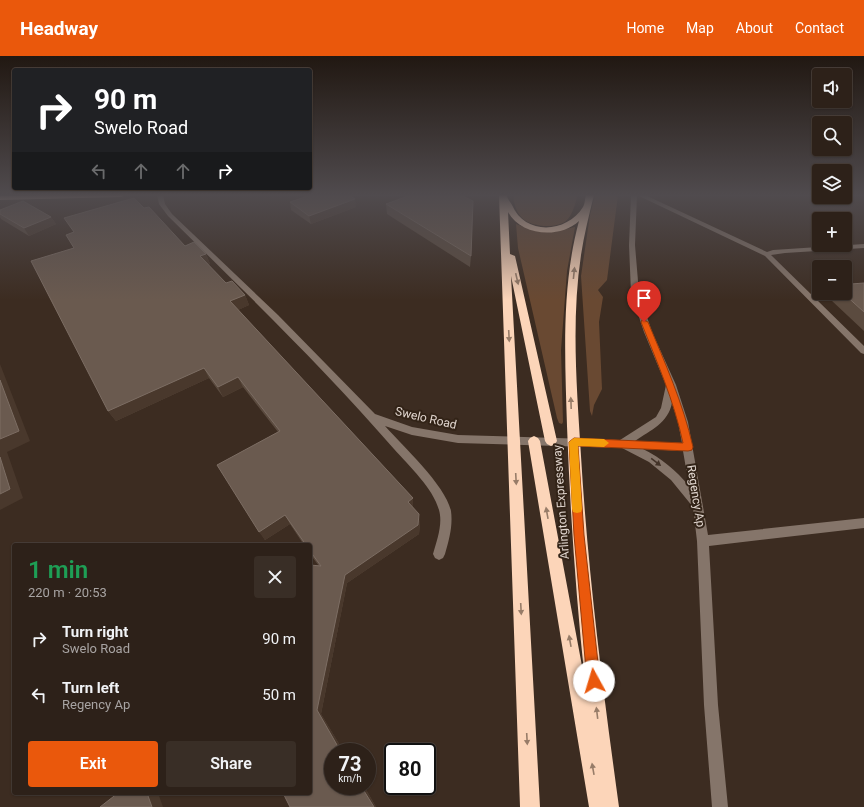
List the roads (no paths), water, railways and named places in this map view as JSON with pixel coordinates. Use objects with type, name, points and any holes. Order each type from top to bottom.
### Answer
[{"type":"highway","points":[[505,230],[530,807]]},
{"type":"highway","points":[[506,230],[552,441]]},
{"type":"highway","name":"Arlington Expressway","points":[[581,230],[576,255],[570,353],[574,442],[582,571],[609,807]]},
{"type":"highway","points":[[534,441],[599,807]]},
{"type":"street","name":"Swelo Road","points":[[185,230],[275,317],[372,417],[412,431],[458,439],[552,441],[688,447]]},
{"type":"street","name":"Regency Ap","points":[[632,230],[635,293],[648,332],[671,385],[683,422],[698,505],[703,541],[711,705],[720,807]]},
{"type":"street","points":[[714,230],[767,255],[864,351]]},
{"type":"street","points":[[767,255],[773,252],[864,246]]},
{"type":"street","points":[[622,444],[659,420],[666,408],[671,385]]},
{"type":"street","points":[[372,417],[435,489],[445,510],[446,528],[439,554]]},
{"type":"street","points":[[622,444],[652,459],[675,477],[698,505]]},
{"type":"street","points":[[703,541],[864,523]]}]
